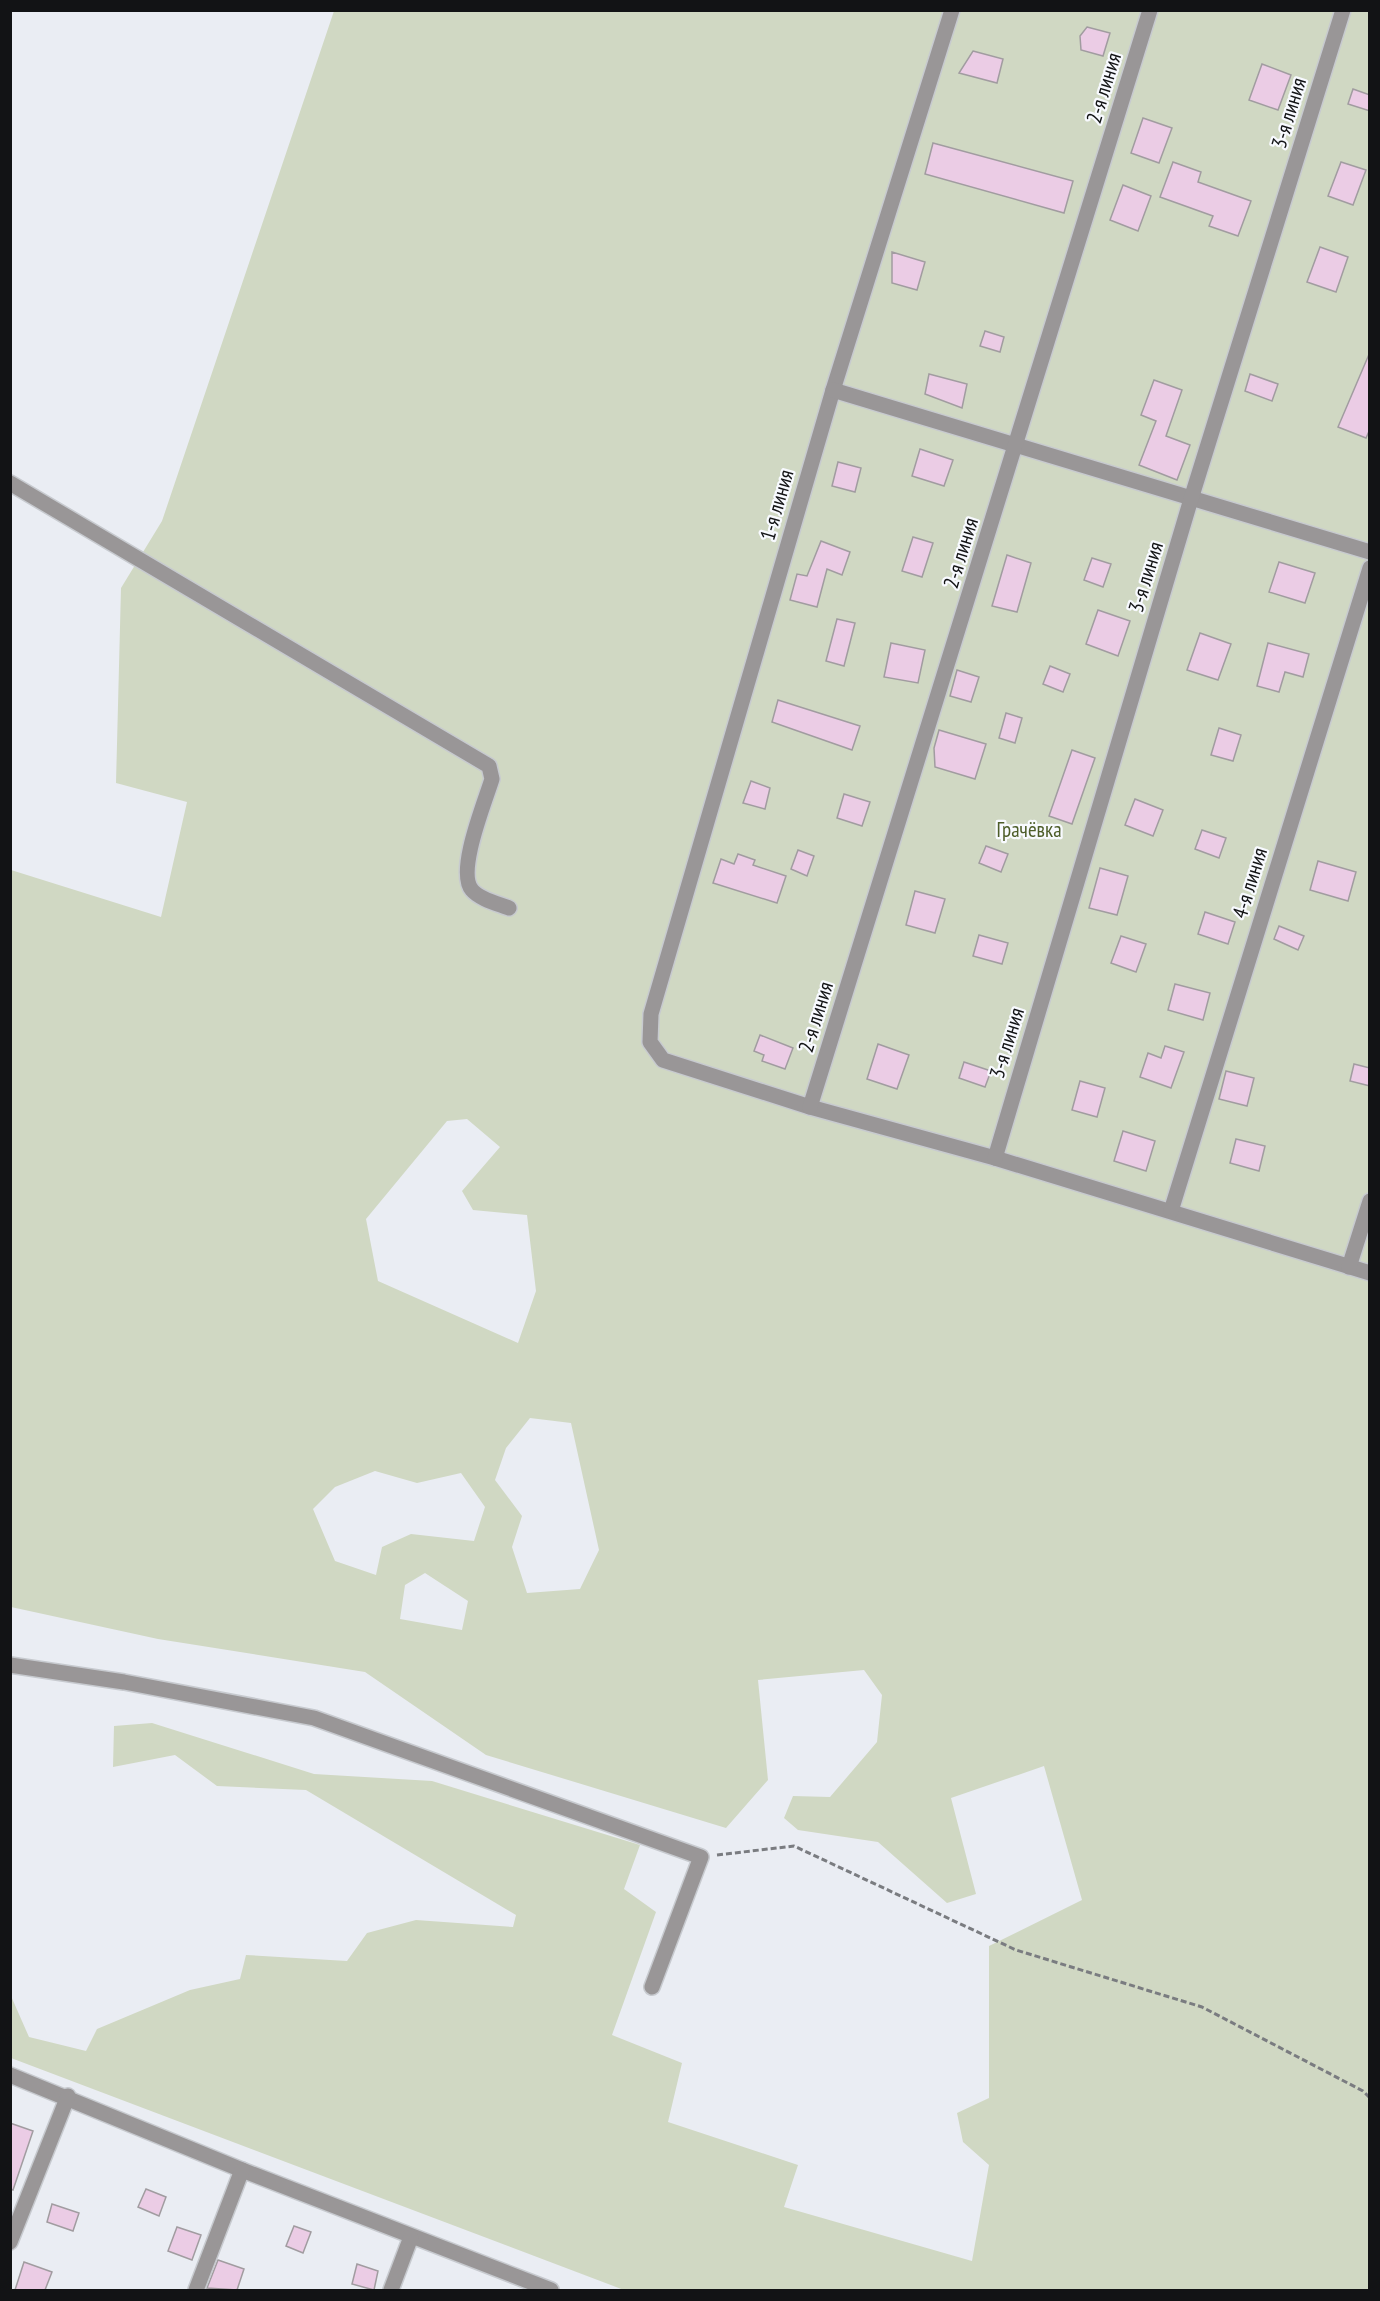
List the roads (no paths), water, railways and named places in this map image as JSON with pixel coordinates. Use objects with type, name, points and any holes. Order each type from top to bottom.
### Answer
[{"type":"street","name":"1-я линия","points":[[952,10],[833,390],[651,1014],[650,1042],[663,1060],[810,1107],[995,1158],[1370,1273]]},
{"type":"street","name":"2-я линия","points":[[810,1107],[1150,10]]},
{"type":"street","name":"3-я линия","points":[[995,1158],[1191,499],[1343,10]]},
{"type":"street","points":[[833,390],[1370,552]]},
{"type":"street","points":[[10,483],[489,766],[492,779],[467,864],[467,881],[473,892],[509,908]]},
{"type":"street","name":"4-я линия","points":[[1171,1211],[1370,568]]},
{"type":"street","points":[[1349,1267],[1370,1201]]},
{"type":"street","points":[[10,1665],[124,1682],[314,1718],[700,1857],[652,1987]]},
{"type":"street","points":[[10,2075],[68,2096],[242,2170],[551,2290]]},
{"type":"street","points":[[10,2242],[68,2096]]},
{"type":"street","points":[[196,2290],[242,2170]]},
{"type":"street","points":[[391,2290],[411,2237]]},
{"type":"park label","name":"Грачёвка","points":[[1029,830]]}]
